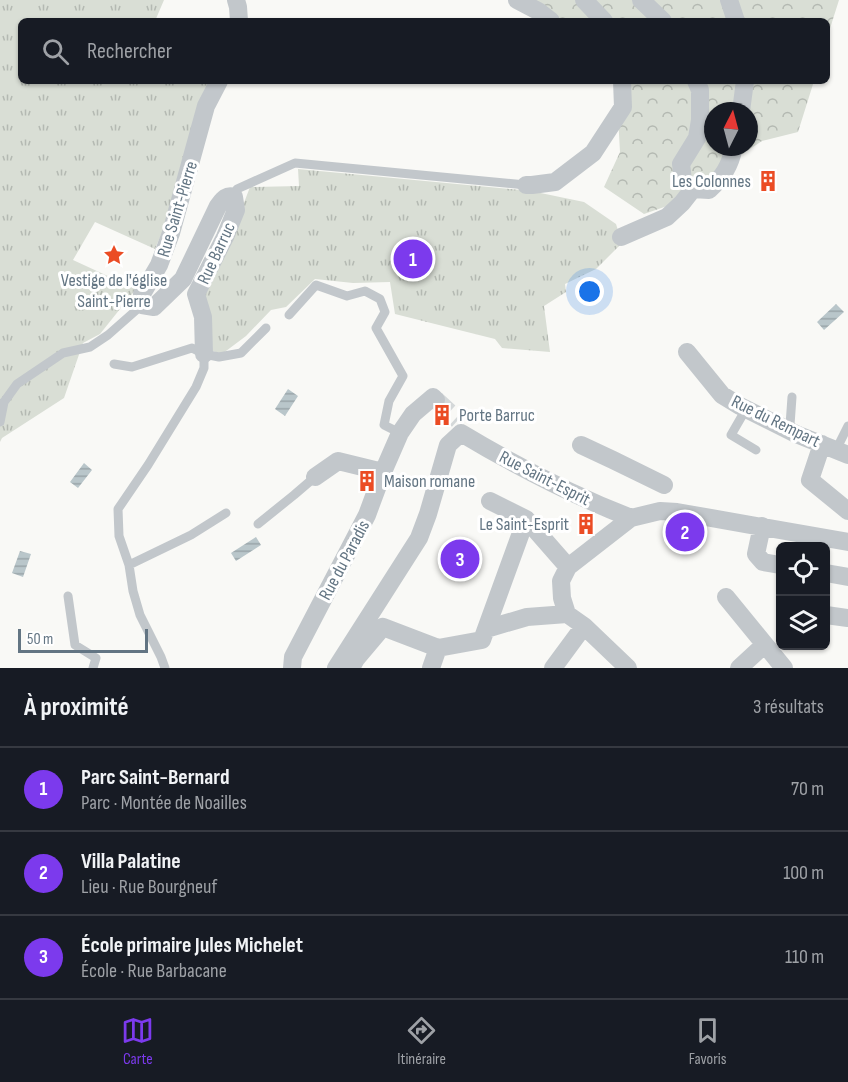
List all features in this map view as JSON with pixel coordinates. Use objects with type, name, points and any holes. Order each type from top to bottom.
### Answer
[{"type":"street","points":[[236,0],[239,18]]},
{"type":"street","points":[[517,0],[547,18]]},
{"type":"street","points":[[584,0],[601,18]]},
{"type":"street","points":[[642,0],[660,18]]},
{"type":"street","points":[[729,0],[735,18]]},
{"type":"street","name":"Rue Saint-Pierre","points":[[142,305],[142,294],[159,266],[171,233],[206,106],[217,84]]},
{"type":"street","points":[[526,185],[555,182],[593,153],[623,107],[622,84]]},
{"type":"street","points":[[697,84],[700,90],[698,138],[681,164],[683,180],[693,189],[709,190],[722,178],[732,156]]},
{"type":"street","points":[[742,102],[745,84]]},
{"type":"street","points":[[621,237],[667,217],[693,189]]},
{"type":"street","name":"Rue Barruc","points":[[142,305],[154,307],[183,279],[218,206],[225,197],[234,196],[236,210],[196,294],[203,317],[204,354]]},
{"type":"street","name":"Rue du Rempart","points":[[687,352],[722,395],[788,430],[839,447]]},
{"type":"street","name":"Rue du Paradis","points":[[292,668],[293,657],[367,515],[400,433],[413,414],[433,397],[436,400]]},
{"type":"street","name":"Rue Saint-Esprit","points":[[336,668],[419,538],[448,445],[460,426],[495,453],[565,490],[631,518]]},
{"type":"street","points":[[580,446],[664,485]]},
{"type":"street","points":[[839,447],[810,480],[848,511]]},
{"type":"street","points":[[315,477],[338,461],[383,472]]},
{"type":"street","points":[[490,501],[526,519],[568,567]]},
{"type":"street","points":[[619,664],[584,626],[567,614],[562,598],[561,581],[568,567],[631,518],[660,511],[676,512],[848,542]]},
{"type":"street","points":[[351,668],[383,627],[438,648],[482,640],[526,519]]},
{"type":"street","points":[[762,526],[756,554],[763,562],[776,564]]},
{"type":"street","points":[[830,574],[848,577]]},
{"type":"street","points":[[726,597],[772,646],[784,668]]},
{"type":"street","points":[[486,629],[527,617],[567,614]]},
{"type":"street","points":[[830,616],[848,618]]},
{"type":"street","points":[[553,668],[584,626]]},
{"type":"street","points":[[739,668],[772,646]]},
{"type":"street","points":[[431,668],[438,648]]},
{"type":"lane","points":[[234,196],[237,189],[295,163],[526,185]]},
{"type":"lane","points":[[289,315],[316,285],[347,296],[365,291],[380,299],[385,312],[376,328],[403,376],[389,401],[384,425],[400,433]]},
{"type":"lane","name":"Rue Saint-Pierre","points":[[2,403],[17,384],[63,353],[90,347],[108,335],[142,305]]},
{"type":"lane","points":[[114,364],[132,367],[192,348],[204,354],[219,357],[241,353],[266,328]]},
{"type":"lane","points":[[165,668],[140,615],[129,565],[119,536],[118,509],[196,387],[204,368],[204,354]]},
{"type":"lane","points":[[788,430],[792,397]]},
{"type":"lane","points":[[0,422],[2,403]]},
{"type":"lane","points":[[746,409],[730,435],[756,450]]},
{"type":"lane","points":[[839,447],[848,426]]},
{"type":"lane","points":[[258,524],[315,477]]},
{"type":"lane","points":[[129,565],[192,535],[226,513]]},
{"type":"lane","points":[[68,596],[75,645],[96,658],[93,668]]},
{"type":"green space","points":[[0,0],[164,0],[156,18],[18,18],[18,84],[209,84],[155,249],[95,222],[73,260],[136,289],[100,334],[83,343],[64,398],[2,438],[0,442]]},
{"type":"green space","points":[[530,0],[839,0],[830,28],[830,18],[553,18]]},
{"type":"green space","points":[[616,84],[813,84],[798,132],[758,144],[758,102],[704,102],[704,156],[740,156],[673,204],[644,214],[604,187],[620,152]]},
{"type":"green space","points":[[298,169],[531,191],[584,202],[616,224],[622,243],[596,269],[565,284],[566,292],[544,306],[550,352],[502,348],[495,339],[395,314],[390,282],[353,283],[315,279],[286,307],[271,310],[246,336],[222,354],[207,349],[200,295],[226,250],[250,187],[299,186]]},
{"type":"shaded area","points":[[836,304],[844,312],[824,330],[817,322]]},
{"type":"shaded area","points":[[288,389],[298,396],[285,416],[275,409]]},
{"type":"shaded area","points":[[84,463],[92,470],[78,488],[70,482]]},
{"type":"shaded area","points":[[256,537],[261,545],[236,561],[231,553]]},
{"type":"shaded area","points":[[20,551],[31,554],[23,577],[12,573]]},
{"type":"tunnel","points":[[436,400],[458,420]]},
{"type":"place","name":"Les Colonnes","points":[[768,181]]},
{"type":"place","name":"Vestige de l'église Saint-Pierre","points":[[114,255]]},
{"type":"place","name":"Parc Saint-Bernard","points":[[413,259]]},
{"type":"place","name":"Porte Barruc","points":[[442,415]]},
{"type":"place","name":"Maison romane","points":[[367,481]]},
{"type":"place","name":"Le Saint-Esprit","points":[[586,524]]},
{"type":"place","name":"Villa Palatine","points":[[685,532]]},
{"type":"place","name":"École primaire Jules Michelet","points":[[460,559]]}]
